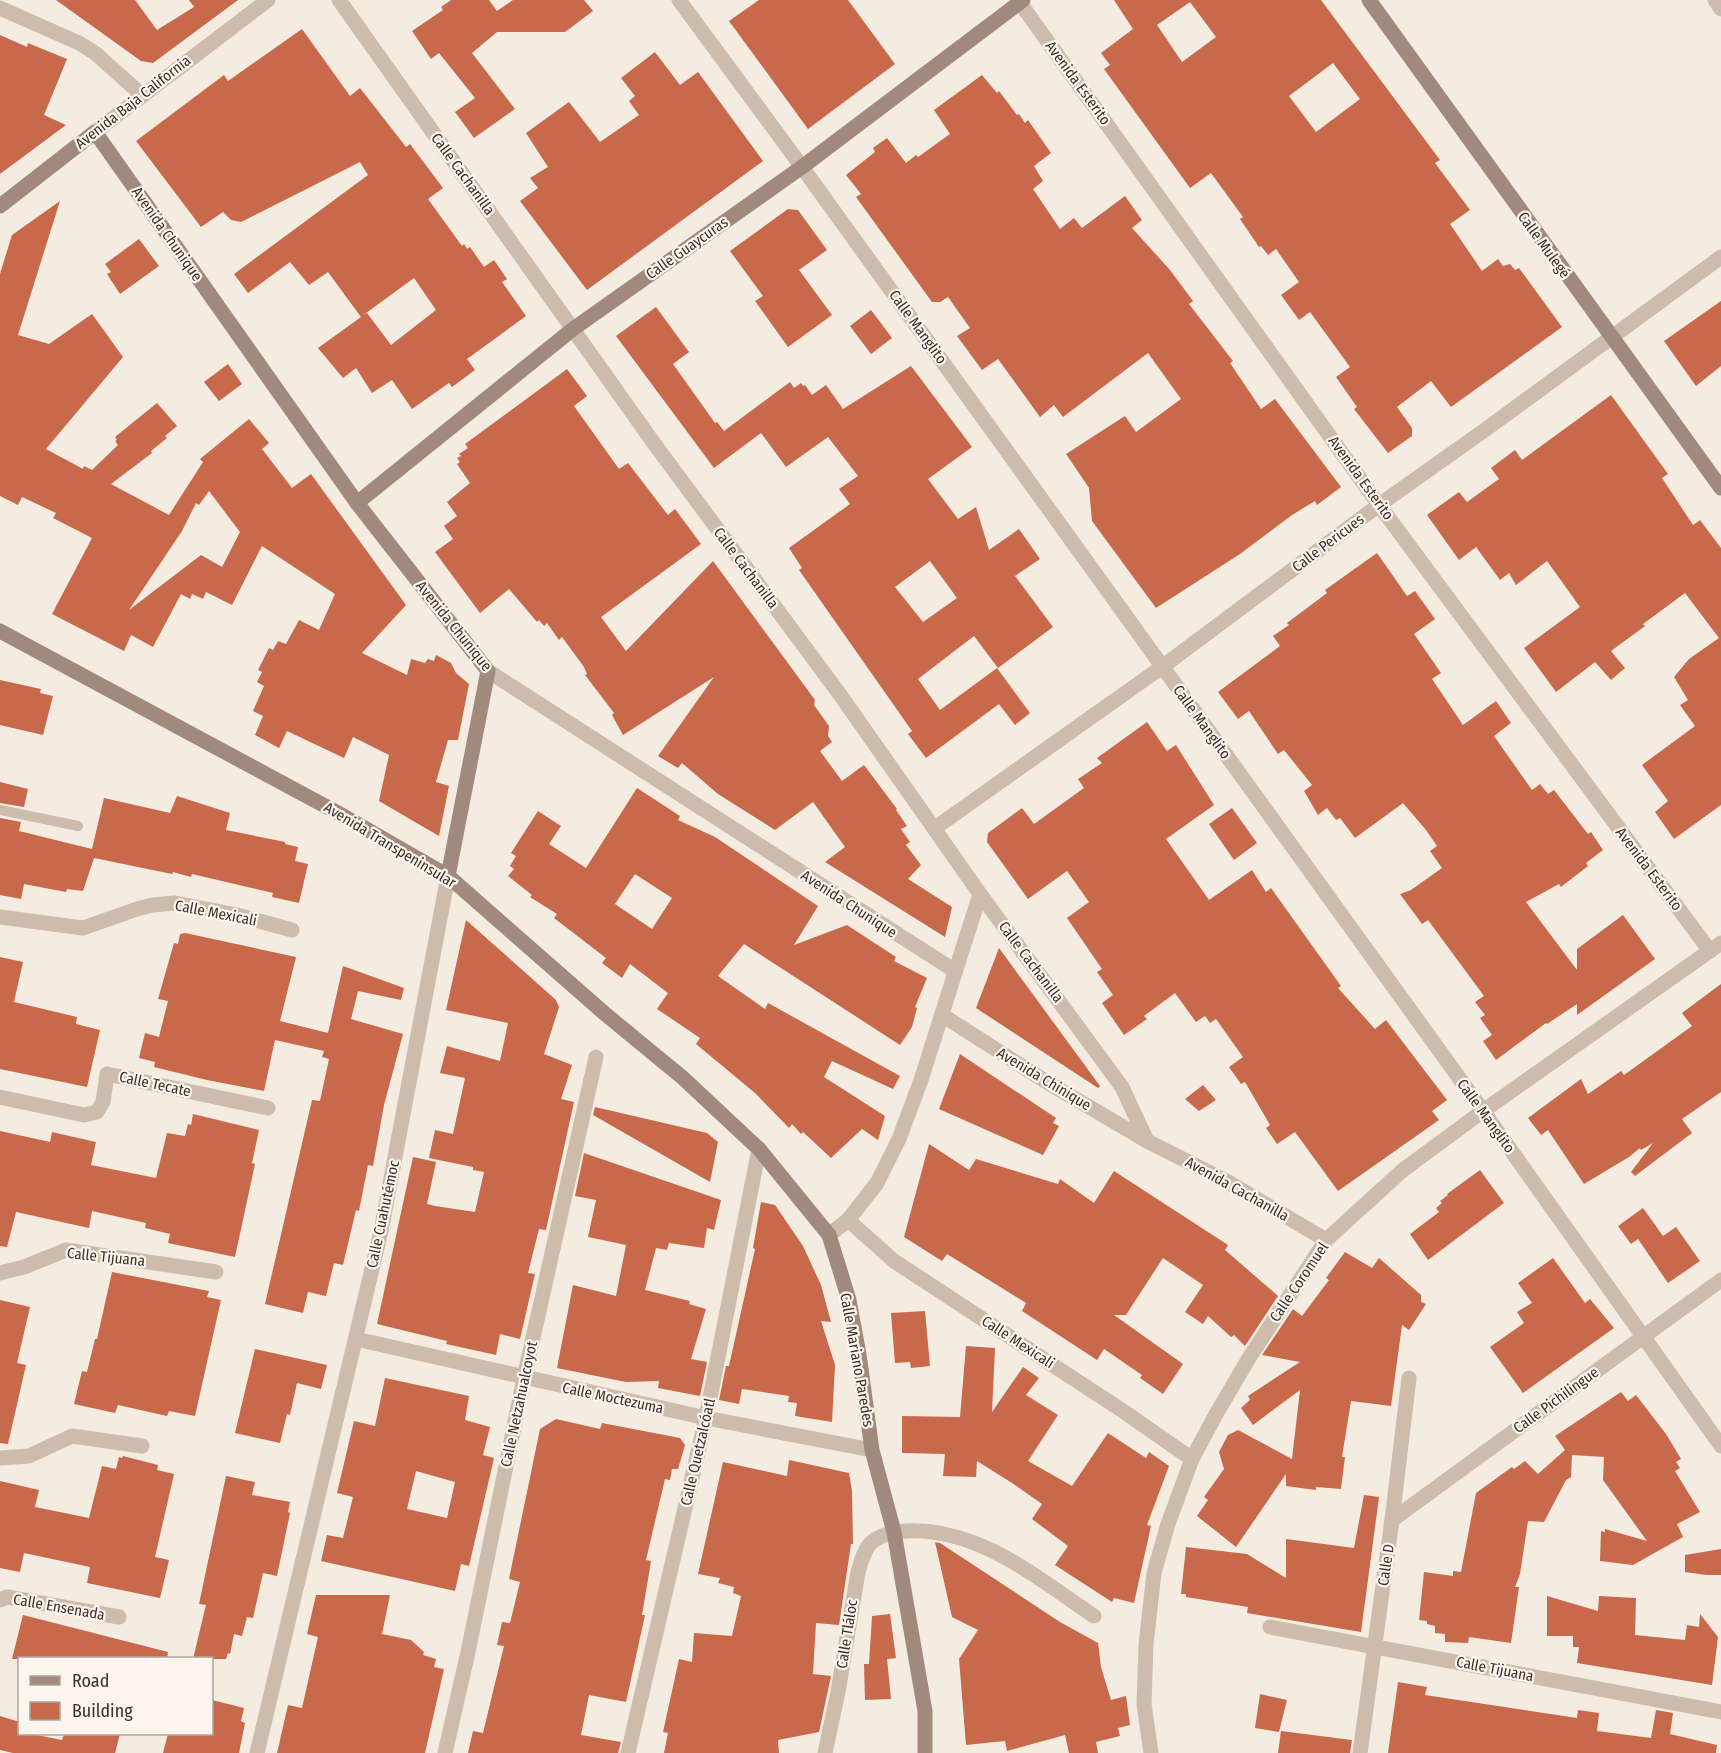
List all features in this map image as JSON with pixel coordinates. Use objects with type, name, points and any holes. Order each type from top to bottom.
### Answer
[{"type":"street","name":"Avenida Baja California","points":[[0,206],[268,0]]},
{"type":"street","name":"Calle Cachanilla","points":[[339,0],[653,442],[841,696],[980,894],[1122,1087],[1147,1141]]},
{"type":"street","name":"Calle Manglito","points":[[679,0],[1483,1111],[1721,1446]]},
{"type":"street","name":"Calle Mulegé","points":[[1369,0],[1721,488]]},
{"type":"street","points":[[1714,0],[1721,9]]},
{"type":"street","name":"Calle Guaycuras","points":[[357,503],[573,329],[802,167],[1020,1]]},
{"type":"street","name":"Avenida Esterito","points":[[1020,1],[1379,505],[1716,947]]},
{"type":"street","points":[[0,8],[79,43],[95,53],[142,95]]},
{"type":"street","name":"Avenida Chunique","points":[[95,132],[357,503],[488,671],[955,971]]},
{"type":"street","name":"Calle Pericues","points":[[935,828],[1162,667],[1379,505],[1490,427],[1721,257]]},
{"type":"street","name":"Avenida Transpeninsular","points":[[0,631],[340,814],[448,876],[604,1013],[683,1078],[759,1149],[829,1234]]},
{"type":"street","name":"Calle Cuahutémoc","points":[[257,1753],[381,1231],[488,671]]},
{"type":"street","points":[[829,1234],[848,1220],[877,1183],[899,1139],[942,1016],[980,894]]},
{"type":"street","name":"Calle Mexicali","points":[[0,916],[83,928],[137,909],[175,903],[237,915],[292,930]]},
{"type":"street","name":"Calle Coromuel","points":[[1151,1753],[1144,1704],[1146,1645],[1154,1573],[1168,1524],[1192,1458],[1249,1358],[1326,1240],[1403,1170],[1716,947]]},
{"type":"street","name":"Avenida Chinique","points":[[942,1016],[1147,1141]]},
{"type":"street","name":"Calle Netzahualcoyot","points":[[445,1753],[524,1378],[596,1057]]},
{"type":"street","name":"Calle Tecate","points":[[0,1097],[84,1115],[97,1112],[103,1102],[107,1074],[268,1108]]},
{"type":"street","name":"Avenida Cachanilla","points":[[1147,1141],[1230,1183],[1326,1240]]},
{"type":"street","name":"Calle Quetzalcóatl","points":[[628,1753],[706,1418],[759,1149]]},
{"type":"street","name":"Calle Mexicali","points":[[848,1220],[894,1261],[1192,1458]]},
{"type":"street","name":"Calle Mariano Paredes","points":[[829,1234],[849,1300],[872,1450],[894,1532],[925,1710],[926,1753]]},
{"type":"street","name":"Calle Tijuana","points":[[0,1273],[24,1267],[66,1250],[216,1272]]},
{"type":"street","name":"Calle Pichilingue","points":[[1392,1520],[1721,1280]]},
{"type":"street","name":"Calle Moctezuma","points":[[356,1339],[706,1418],[872,1450]]},
{"type":"street","name":"Calle D","points":[[1360,1753],[1409,1378]]},
{"type":"street","points":[[0,1458],[29,1456],[72,1436],[142,1446]]},
{"type":"street","points":[[894,1532],[925,1530],[976,1542],[998,1553],[1094,1616]]},
{"type":"street","name":"Calle Tláloc","points":[[825,1753],[862,1558],[872,1542],[894,1532]]},
{"type":"street","name":"Calle Ensenada","points":[[0,1600],[7,1597],[119,1617]]},
{"type":"street","name":"Calle Tijuana","points":[[1270,1627],[1721,1712]]},
{"type":"lane","points":[[0,810],[78,826]]},
{"type":"building","points":[[56,0],[135,0],[157,30],[194,7],[189,0],[238,0],[153,63],[141,61]]},
{"type":"building","points":[[451,0],[489,0],[497,11],[513,0],[584,0],[593,11],[565,32],[497,32],[472,53],[515,109],[474,138],[455,112],[475,98],[439,53],[431,59],[412,31],[443,10],[441,7]]},
{"type":"building","points":[[759,0],[848,0],[895,64],[808,129],[729,21]]},
{"type":"building","points":[[1114,0],[1321,0],[1440,160],[1435,163],[1470,210],[1450,224],[1482,271],[1498,259],[1503,266],[1510,264],[1515,270],[1519,268],[1562,327],[1451,407],[1431,381],[1397,407],[1412,428],[1412,436],[1388,453],[1354,409],[1357,407],[1336,377],[1350,367],[1310,312],[1299,320],[1281,295],[1299,282],[1276,249],[1268,255],[1261,246],[1259,247],[1240,219],[1243,217],[1211,173],[1190,188],[1104,69],[1110,65],[1101,53],[1133,29]],"holes":[[[1190,2],[1216,37],[1182,62],[1157,25]],[[1333,63],[1360,99],[1316,132],[1289,96]]]},
{"type":"building","points":[[302,29],[350,96],[360,88],[406,147],[410,144],[443,188],[428,199],[462,246],[464,244],[467,249],[470,247],[484,267],[494,260],[507,279],[502,282],[526,316],[467,359],[475,370],[452,387],[449,383],[412,409],[392,380],[372,393],[356,368],[343,378],[318,348],[361,317],[328,272],[309,285],[290,262],[248,293],[234,274],[368,175],[360,162],[241,222],[231,220],[223,212],[201,227],[136,141],[224,75],[228,81]],"holes":[[[414,278],[436,310],[391,345],[367,313],[362,316]]]},
{"type":"building","points":[[0,35],[27,47],[28,43],[67,59],[44,115],[66,125],[0,174]]},
{"type":"building","points":[[655,52],[680,85],[698,72],[763,161],[587,290],[520,201],[538,188],[530,178],[548,167],[526,133],[569,102],[600,142],[639,115],[629,101],[635,96],[621,78]]},
{"type":"building","points":[[982,75],[997,93],[999,91],[1025,123],[1028,120],[1051,153],[1034,166],[1043,181],[1033,189],[1060,229],[1074,218],[1082,228],[1125,196],[1142,220],[1132,228],[1170,270],[1193,301],[1189,304],[1233,361],[1230,363],[1261,409],[1275,399],[1341,487],[1317,505],[1315,501],[1292,515],[1240,554],[1156,608],[1092,521],[1089,488],[1066,454],[1125,416],[1136,432],[1181,399],[1148,353],[1063,417],[1054,405],[1040,417],[998,359],[982,370],[957,336],[970,328],[948,297],[940,302],[932,302],[856,197],[861,194],[846,175],[875,152],[873,148],[887,138],[906,163],[950,134],[934,110]]},
{"type":"building","points":[[60,201],[18,335],[49,344],[92,314],[123,357],[46,449],[83,469],[84,466],[92,470],[118,445],[115,437],[157,403],[177,426],[151,451],[152,453],[111,484],[169,515],[203,462],[200,459],[249,419],[269,443],[262,449],[292,488],[311,474],[406,605],[362,653],[407,675],[411,659],[425,663],[428,659],[434,661],[436,655],[451,663],[456,673],[469,684],[458,740],[448,740],[436,782],[449,786],[439,836],[379,801],[389,755],[353,737],[344,758],[287,731],[279,748],[255,735],[263,716],[253,711],[264,686],[257,682],[262,672],[258,670],[269,648],[273,650],[278,641],[286,644],[299,620],[319,630],[335,594],[262,546],[232,605],[206,592],[203,599],[192,594],[190,599],[181,594],[153,647],[131,635],[124,651],[52,614],[92,538],[53,518],[56,513],[22,497],[18,505],[0,496],[0,274],[12,235]],"holes":[[[209,491],[240,532],[222,567],[201,555],[129,610],[182,531],[196,503],[199,505]]]},
{"type":"building","points":[[788,209],[798,210],[827,250],[799,270],[832,315],[788,347],[755,301],[763,296],[730,251]]},
{"type":"building","points":[[139,239],[159,266],[120,294],[107,274],[111,272],[105,264]]},
{"type":"building","points":[[1721,301],[1721,366],[1696,386],[1664,341]]},
{"type":"building","points":[[656,307],[689,352],[673,364],[715,423],[717,422],[724,431],[790,382],[794,388],[801,383],[805,385],[812,395],[826,385],[843,409],[911,366],[972,447],[928,479],[958,519],[976,507],[989,550],[1019,529],[1040,559],[1015,576],[1053,627],[998,668],[974,636],[918,679],[940,710],[997,668],[1030,713],[1015,725],[999,704],[926,758],[908,734],[912,731],[799,570],[802,568],[789,548],[850,504],[839,489],[858,476],[828,437],[786,467],[761,433],[714,468],[616,336]],"holes":[[[930,561],[957,598],[923,622],[895,587]]]},
{"type":"building","points":[[871,310],[892,338],[871,354],[850,326]]},
{"type":"building","points":[[228,364],[242,384],[219,401],[204,382]]},
{"type":"building","points":[[567,369],[587,396],[574,406],[619,469],[628,463],[668,515],[675,509],[701,544],[601,617],[626,651],[713,561],[815,700],[814,705],[829,726],[828,736],[832,742],[820,751],[842,781],[864,765],[897,809],[907,826],[901,829],[910,842],[906,845],[921,865],[908,879],[952,907],[945,937],[825,862],[845,847],[813,802],[775,830],[718,794],[682,763],[678,768],[658,756],[714,677],[623,735],[612,715],[614,713],[585,675],[587,674],[584,667],[562,637],[559,640],[547,623],[544,626],[539,620],[537,622],[509,589],[480,613],[435,552],[453,539],[444,526],[457,516],[447,502],[470,483],[457,464],[460,462],[457,458],[461,456],[459,454],[468,448],[465,444]]},
{"type":"building","points":[[1611,395],[1668,474],[1662,478],[1693,525],[1700,520],[1721,548],[1721,805],[1674,839],[1655,812],[1668,801],[1642,765],[1695,726],[1680,705],[1688,700],[1674,677],[1689,659],[1719,638],[1685,593],[1611,651],[1625,668],[1611,680],[1595,662],[1556,692],[1524,648],[1580,607],[1547,561],[1516,585],[1509,573],[1500,580],[1476,547],[1459,560],[1427,515],[1459,492],[1467,502],[1499,479],[1491,468],[1515,450],[1522,460]]},
{"type":"building","points":[[1377,553],[1407,596],[1415,591],[1435,619],[1414,634],[1441,673],[1432,679],[1463,725],[1496,701],[1511,723],[1494,736],[1532,790],[1540,784],[1548,794],[1554,790],[1588,834],[1591,832],[1603,850],[1586,863],[1588,866],[1561,887],[1559,884],[1526,902],[1577,970],[1577,949],[1623,915],[1655,959],[1577,1015],[1577,1004],[1546,1023],[1496,1060],[1483,1041],[1492,1035],[1480,1018],[1485,1015],[1475,1002],[1484,996],[1428,920],[1422,924],[1400,894],[1411,890],[1442,868],[1430,851],[1437,846],[1426,830],[1403,803],[1355,838],[1340,818],[1336,820],[1327,808],[1318,815],[1304,791],[1312,785],[1284,750],[1278,754],[1249,711],[1238,719],[1218,692],[1280,646],[1273,636],[1289,625],[1287,623],[1327,593],[1325,590]]},
{"type":"building","points":[[0,680],[41,689],[40,693],[53,696],[43,735],[0,725]]},
{"type":"building","points":[[1147,722],[1167,751],[1176,745],[1214,805],[1166,839],[1209,900],[1252,870],[1266,892],[1271,888],[1341,986],[1338,988],[1375,1029],[1386,1020],[1447,1100],[1432,1111],[1439,1120],[1338,1191],[1295,1132],[1277,1144],[1266,1128],[1270,1125],[1245,1082],[1241,1084],[1229,1067],[1243,1057],[1216,1019],[1210,1023],[1205,1016],[1196,1022],[1175,993],[1144,1016],[1147,1019],[1124,1035],[1102,1003],[1113,995],[1097,972],[1102,969],[1067,918],[1089,902],[1067,871],[1028,899],[987,842],[988,833],[1022,808],[1034,824],[1084,788],[1078,779],[1102,763],[1097,758]]},
{"type":"building","points":[[0,782],[28,789],[24,807],[0,803]]},
{"type":"building","points":[[637,788],[680,816],[678,820],[715,837],[818,906],[794,945],[847,925],[896,957],[894,961],[927,978],[915,1007],[917,1008],[912,1027],[900,1045],[744,944],[718,976],[765,1009],[768,1003],[900,1076],[893,1089],[832,1061],[824,1077],[885,1116],[878,1140],[862,1129],[831,1158],[792,1124],[789,1128],[755,1093],[696,1044],[700,1038],[657,1009],[668,993],[630,964],[622,978],[602,963],[606,958],[554,918],[557,914],[530,897],[532,895],[508,876],[514,869],[510,866],[516,856],[511,853],[538,811],[561,826],[549,844],[586,868]],"holes":[[[635,874],[672,898],[652,929],[615,904]]]},
{"type":"building","points":[[177,796],[230,813],[226,830],[285,842],[285,844],[298,847],[295,861],[308,864],[299,903],[272,897],[273,893],[192,874],[191,877],[173,872],[172,874],[94,858],[83,891],[67,889],[66,892],[24,884],[21,899],[0,895],[0,818],[21,822],[19,831],[92,849],[104,798],[170,813]]},
{"type":"building","points":[[1232,808],[1257,843],[1234,860],[1209,824]]},
{"type":"building","points":[[466,920],[556,1000],[559,1007],[544,1054],[572,1065],[561,1099],[574,1102],[546,1230],[539,1229],[528,1273],[535,1274],[520,1339],[500,1334],[496,1355],[446,1344],[447,1341],[377,1324],[413,1157],[436,1162],[427,1204],[435,1206],[475,1212],[484,1172],[473,1170],[473,1167],[429,1158],[435,1130],[453,1134],[465,1078],[440,1073],[447,1046],[500,1061],[508,1023],[446,1010]]},
{"type":"building","points":[[185,933],[296,957],[280,1021],[328,1033],[343,966],[404,988],[401,1000],[358,991],[351,1019],[403,1034],[384,1105],[373,1166],[368,1165],[359,1211],[356,1210],[343,1265],[334,1263],[326,1296],[308,1292],[303,1313],[265,1304],[312,1100],[320,1101],[329,1059],[322,1057],[324,1051],[275,1040],[264,1091],[154,1067],[155,1062],[139,1058],[145,1033],[159,1037],[168,1001],[158,999],[174,943],[178,944],[180,934]]},
{"type":"building","points":[[999,948],[1100,1086],[1098,1088],[976,1008]]},
{"type":"building","points":[[0,957],[23,962],[14,1002],[77,1017],[76,1024],[100,1030],[87,1087],[0,1069]]},
{"type":"building","points":[[1721,984],[1721,1092],[1682,1119],[1692,1133],[1635,1176],[1631,1172],[1653,1143],[1641,1150],[1640,1148],[1584,1184],[1548,1130],[1541,1135],[1528,1118],[1581,1079],[1588,1094],[1621,1071],[1624,1075],[1692,1026],[1682,1013]]},
{"type":"building","points":[[960,1054],[1056,1118],[1053,1123],[1059,1126],[1043,1155],[939,1109]]},
{"type":"building","points":[[1203,1085],[1216,1100],[1199,1111],[1185,1099]]},
{"type":"building","points":[[595,1107],[707,1133],[718,1142],[710,1182],[593,1115]]},
{"type":"building","points":[[193,1114],[259,1130],[252,1163],[255,1164],[235,1257],[168,1243],[170,1234],[145,1228],[146,1223],[92,1211],[89,1228],[16,1212],[7,1247],[0,1246],[0,1131],[50,1142],[52,1132],[96,1142],[91,1165],[156,1178],[167,1133],[185,1136],[188,1124],[191,1125]]},
{"type":"building","points":[[929,1144],[969,1170],[976,1159],[1058,1184],[1060,1179],[1094,1203],[1114,1171],[1228,1245],[1225,1250],[1278,1296],[1245,1346],[1234,1335],[1231,1337],[1208,1316],[1203,1324],[1185,1312],[1203,1285],[1163,1258],[1126,1315],[1114,1315],[1183,1364],[1163,1394],[1140,1378],[1142,1375],[1104,1349],[1097,1360],[1022,1311],[1026,1303],[947,1254],[942,1261],[904,1237]]},
{"type":"building","points":[[584,1153],[721,1200],[714,1230],[707,1228],[704,1248],[669,1243],[667,1250],[656,1248],[645,1290],[690,1301],[689,1304],[706,1309],[691,1359],[707,1362],[700,1396],[658,1388],[659,1381],[626,1382],[557,1368],[573,1285],[616,1296],[626,1245],[588,1237],[596,1200],[575,1196]]},
{"type":"building","points":[[1480,1170],[1504,1203],[1428,1260],[1410,1234],[1439,1212],[1436,1208],[1447,1194]]},
{"type":"building","points":[[761,1202],[775,1205],[803,1246],[821,1285],[831,1322],[821,1321],[835,1365],[832,1422],[795,1416],[797,1403],[788,1402],[789,1396],[742,1389],[739,1404],[719,1400],[726,1366],[729,1366],[755,1249],[753,1248]]},
{"type":"building","points":[[1643,1208],[1663,1236],[1676,1227],[1700,1261],[1668,1283],[1638,1239],[1631,1244],[1618,1226]]},
{"type":"building","points":[[1345,1252],[1372,1268],[1379,1258],[1421,1295],[1421,1302],[1426,1304],[1409,1330],[1402,1325],[1391,1406],[1351,1401],[1342,1457],[1345,1457],[1341,1489],[1316,1487],[1316,1490],[1286,1486],[1286,1474],[1236,1547],[1197,1516],[1208,1500],[1204,1497],[1224,1469],[1219,1452],[1228,1435],[1238,1430],[1292,1459],[1300,1390],[1253,1425],[1241,1408],[1250,1400],[1248,1396],[1300,1362],[1262,1355],[1293,1309],[1302,1316],[1329,1280],[1326,1278]]},
{"type":"building","points":[[1553,1258],[1585,1303],[1590,1299],[1614,1328],[1523,1393],[1490,1347],[1524,1323],[1517,1312],[1532,1303],[1518,1283]]},
{"type":"building","points":[[112,1272],[209,1291],[207,1297],[221,1300],[195,1416],[169,1411],[167,1416],[118,1405],[115,1413],[74,1404],[82,1371],[87,1372],[95,1339],[97,1339]]},
{"type":"building","points":[[0,1300],[30,1307],[17,1363],[26,1365],[8,1444],[0,1443]]},
{"type":"building","points":[[925,1311],[930,1366],[911,1368],[910,1362],[895,1363],[891,1313]]},
{"type":"building","points":[[966,1346],[995,1348],[992,1412],[1023,1367],[1039,1378],[1026,1395],[1058,1415],[1028,1461],[1072,1486],[1108,1433],[1146,1458],[1149,1452],[1169,1466],[1147,1525],[1151,1526],[1134,1603],[1114,1598],[1112,1602],[1055,1565],[1068,1546],[1032,1519],[1042,1504],[1012,1483],[977,1461],[976,1477],[943,1476],[945,1454],[902,1453],[902,1416],[960,1417]]},
{"type":"building","points":[[255,1349],[327,1365],[321,1389],[297,1383],[290,1415],[287,1414],[280,1443],[235,1433]]},
{"type":"building","points":[[385,1378],[469,1396],[465,1420],[490,1427],[483,1455],[494,1458],[469,1566],[461,1564],[455,1591],[321,1561],[327,1535],[343,1538],[353,1497],[337,1493],[354,1421],[375,1426]],"holes":[[[416,1471],[455,1482],[447,1518],[407,1509]]]},
{"type":"building","points":[[1621,1392],[1628,1401],[1636,1395],[1666,1434],[1681,1459],[1676,1462],[1680,1468],[1675,1471],[1700,1512],[1677,1524],[1683,1537],[1633,1565],[1600,1561],[1601,1531],[1605,1532],[1605,1529],[1647,1541],[1603,1480],[1604,1457],[1572,1455],[1571,1477],[1566,1480],[1544,1522],[1528,1521],[1520,1574],[1515,1587],[1519,1587],[1511,1643],[1469,1637],[1468,1643],[1445,1642],[1445,1634],[1435,1633],[1435,1626],[1427,1624],[1427,1621],[1419,1620],[1424,1572],[1453,1576],[1453,1571],[1461,1572],[1476,1493],[1512,1467],[1514,1469],[1525,1461],[1538,1474],[1565,1450],[1555,1436]]},
{"type":"building","points":[[556,1419],[600,1429],[602,1423],[680,1438],[685,1445],[678,1469],[672,1469],[670,1480],[665,1479],[646,1560],[651,1561],[642,1615],[645,1615],[626,1702],[589,1695],[581,1735],[621,1742],[618,1753],[468,1753],[473,1731],[483,1733],[504,1646],[497,1645],[502,1622],[510,1623],[520,1582],[509,1579],[540,1429]]},
{"type":"building","points":[[119,1457],[158,1465],[157,1470],[174,1474],[155,1557],[169,1560],[160,1598],[87,1583],[90,1567],[24,1553],[20,1572],[0,1568],[0,1481],[39,1490],[35,1507],[89,1518],[102,1466],[116,1469]]},
{"type":"building","points":[[789,1460],[849,1473],[852,1491],[853,1544],[851,1544],[839,1625],[816,1623],[813,1674],[831,1676],[819,1732],[778,1740],[779,1753],[664,1753],[668,1733],[663,1732],[679,1659],[692,1662],[694,1633],[732,1636],[741,1596],[733,1593],[734,1587],[718,1583],[720,1578],[698,1574],[723,1462],[787,1476]]},
{"type":"building","points":[[226,1476],[255,1482],[252,1495],[290,1502],[288,1512],[290,1513],[277,1576],[263,1573],[253,1618],[247,1617],[242,1636],[234,1634],[230,1654],[228,1653],[226,1659],[193,1657],[206,1605],[199,1604]]},
{"type":"building","points":[[1364,1495],[1379,1497],[1361,1632],[1247,1613],[1248,1607],[1186,1597],[1186,1594],[1181,1594],[1186,1547],[1247,1554],[1286,1578],[1286,1539],[1354,1548]]},
{"type":"building","points":[[935,1542],[940,1543],[1060,1622],[1098,1643],[1101,1667],[1111,1700],[1126,1696],[1130,1725],[1118,1728],[1120,1736],[1096,1742],[1098,1753],[1069,1753],[1065,1735],[1007,1751],[1005,1741],[966,1745],[959,1659],[978,1630],[952,1617]]},
{"type":"building","points":[[1721,1549],[1721,1575],[1685,1572],[1685,1555]]},
{"type":"building","points":[[316,1595],[390,1595],[382,1634],[411,1640],[424,1652],[423,1655],[436,1659],[434,1667],[444,1669],[425,1753],[277,1753],[288,1705],[302,1708],[318,1637],[307,1634]]},
{"type":"building","points":[[1547,1596],[1598,1611],[1599,1596],[1636,1598],[1635,1635],[1685,1640],[1687,1625],[1699,1627],[1700,1614],[1718,1637],[1712,1685],[1577,1663],[1579,1647],[1573,1647],[1573,1636],[1547,1636]]},
{"type":"building","points":[[890,1614],[896,1658],[887,1659],[891,1699],[865,1700],[864,1664],[869,1664],[872,1616]]},
{"type":"building","points":[[23,1615],[168,1652],[167,1657],[18,1657],[18,1659],[12,1659]]},
{"type":"building","points":[[1398,1682],[1427,1687],[1425,1695],[1577,1718],[1578,1710],[1599,1713],[1597,1731],[1651,1738],[1656,1710],[1673,1713],[1670,1734],[1717,1745],[1716,1753],[1388,1753]]},
{"type":"building","points":[[1260,1694],[1287,1700],[1279,1732],[1255,1728]]},
{"type":"building","points":[[213,1700],[244,1708],[241,1721],[245,1723],[239,1753],[163,1753],[168,1735],[213,1735]]},
{"type":"building","points":[[0,1716],[18,1721],[18,1735],[37,1735],[62,1740],[64,1735],[120,1735],[115,1753],[13,1753],[0,1750]]},
{"type":"building","points":[[1281,1731],[1352,1740],[1350,1753],[1278,1753]]}]
